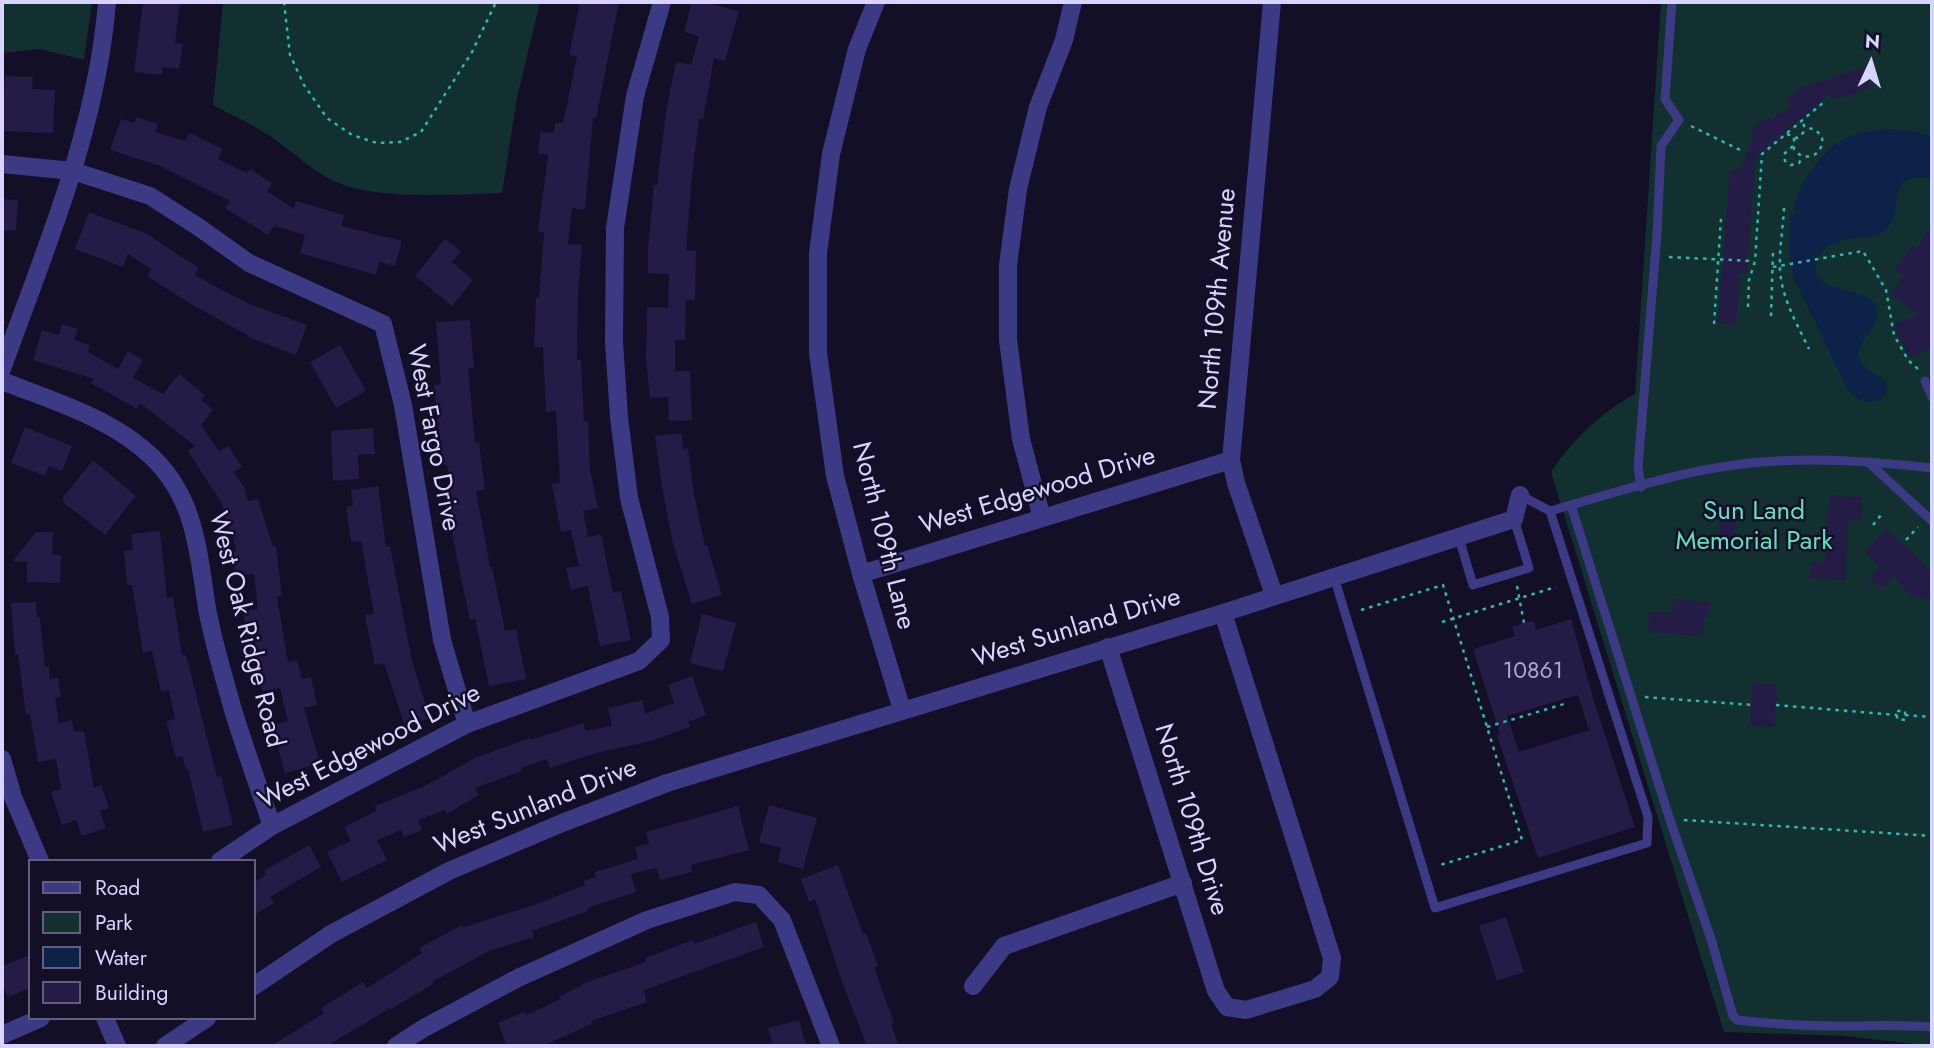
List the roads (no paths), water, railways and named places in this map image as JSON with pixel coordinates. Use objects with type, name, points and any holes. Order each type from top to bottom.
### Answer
[{"type":"street","points":[[2,369],[73,171],[97,82],[107,2]]},
{"type":"street","name":"West Edgewood Drive","points":[[223,859],[272,826],[467,724],[639,661],[662,640],[660,617],[629,498],[619,418],[614,329],[615,228],[635,96],[662,2]]},
{"type":"street","name":"North 109th Lane","points":[[876,2],[857,49],[831,154],[818,253],[820,367],[835,476],[902,710]]},
{"type":"street","points":[[1042,518],[1021,439],[1008,340],[1008,265],[1018,189],[1038,107],[1064,40],[1073,2]]},
{"type":"street","name":"North 109th Avenue","points":[[1272,2],[1231,460],[1236,483],[1274,595]]},
{"type":"street","name":"West Fargo Drive","points":[[2,164],[73,171],[150,197],[249,263],[383,324],[403,405],[442,640],[467,724]]},
{"type":"street","name":"West Oak Ridge Road","points":[[2,381],[86,414],[130,439],[152,456],[171,477],[186,506],[198,544],[208,610],[230,698],[272,826]]},
{"type":"street","name":"West Edgewood Drive","points":[[861,574],[1231,460]]},
{"type":"street","points":[[1514,519],[1520,495]]},
{"type":"street","name":"West Sunland Drive","points":[[256,985],[331,934],[449,871],[562,823],[667,783],[1223,613],[1514,519]]},
{"type":"street","name":"North 109th Drive","points":[[1108,646],[1216,990],[1227,1007],[1246,1010],[1315,989],[1330,976],[1332,958],[1223,613]]},
{"type":"street","points":[[2,759],[8,799],[39,859]]},
{"type":"street","points":[[973,986],[1004,946],[1183,883]]},
{"type":"street","points":[[396,1046],[518,978],[648,920],[735,892],[759,895],[782,920],[831,1046]]},
{"type":"street","points":[[2,1035],[36,1020]]},
{"type":"street","points":[[106,1020],[117,1046]]},
{"type":"street","points":[[165,1046],[204,1020]]},
{"type":"lane","points":[[1641,487],[1638,467],[1661,146],[1679,120],[1665,99],[1672,2]]},
{"type":"lane","points":[[1925,381],[1932,397]]},
{"type":"lane","points":[[1520,495],[1550,511],[1719,468],[1760,462],[1805,459],[1932,468]]},
{"type":"lane","points":[[1868,462],[1930,519]]},
{"type":"lane","points":[[1571,505],[1670,819],[1711,939],[1733,1016],[1737,1020],[1802,1025],[1899,1024],[1932,1027]]},
{"type":"lane","points":[[1334,577],[1435,908],[1647,843],[1648,817],[1550,511]]},
{"type":"lane","points":[[1459,538],[1473,585],[1529,568],[1514,519]]},
{"type":"water","points":[[1887,129],[1918,132],[1932,137],[1932,179],[1919,178],[1904,182],[1900,187],[1893,219],[1883,233],[1841,241],[1827,247],[1818,257],[1816,271],[1821,279],[1830,285],[1864,296],[1877,308],[1878,315],[1863,341],[1859,355],[1863,365],[1886,382],[1887,391],[1878,400],[1868,402],[1858,399],[1848,391],[1793,276],[1790,261],[1790,216],[1795,213],[1797,197],[1804,182],[1826,153],[1851,136]]},
{"type":"park label","name":"Sun Land Memorial Park","points":[[1754,528]]}]
